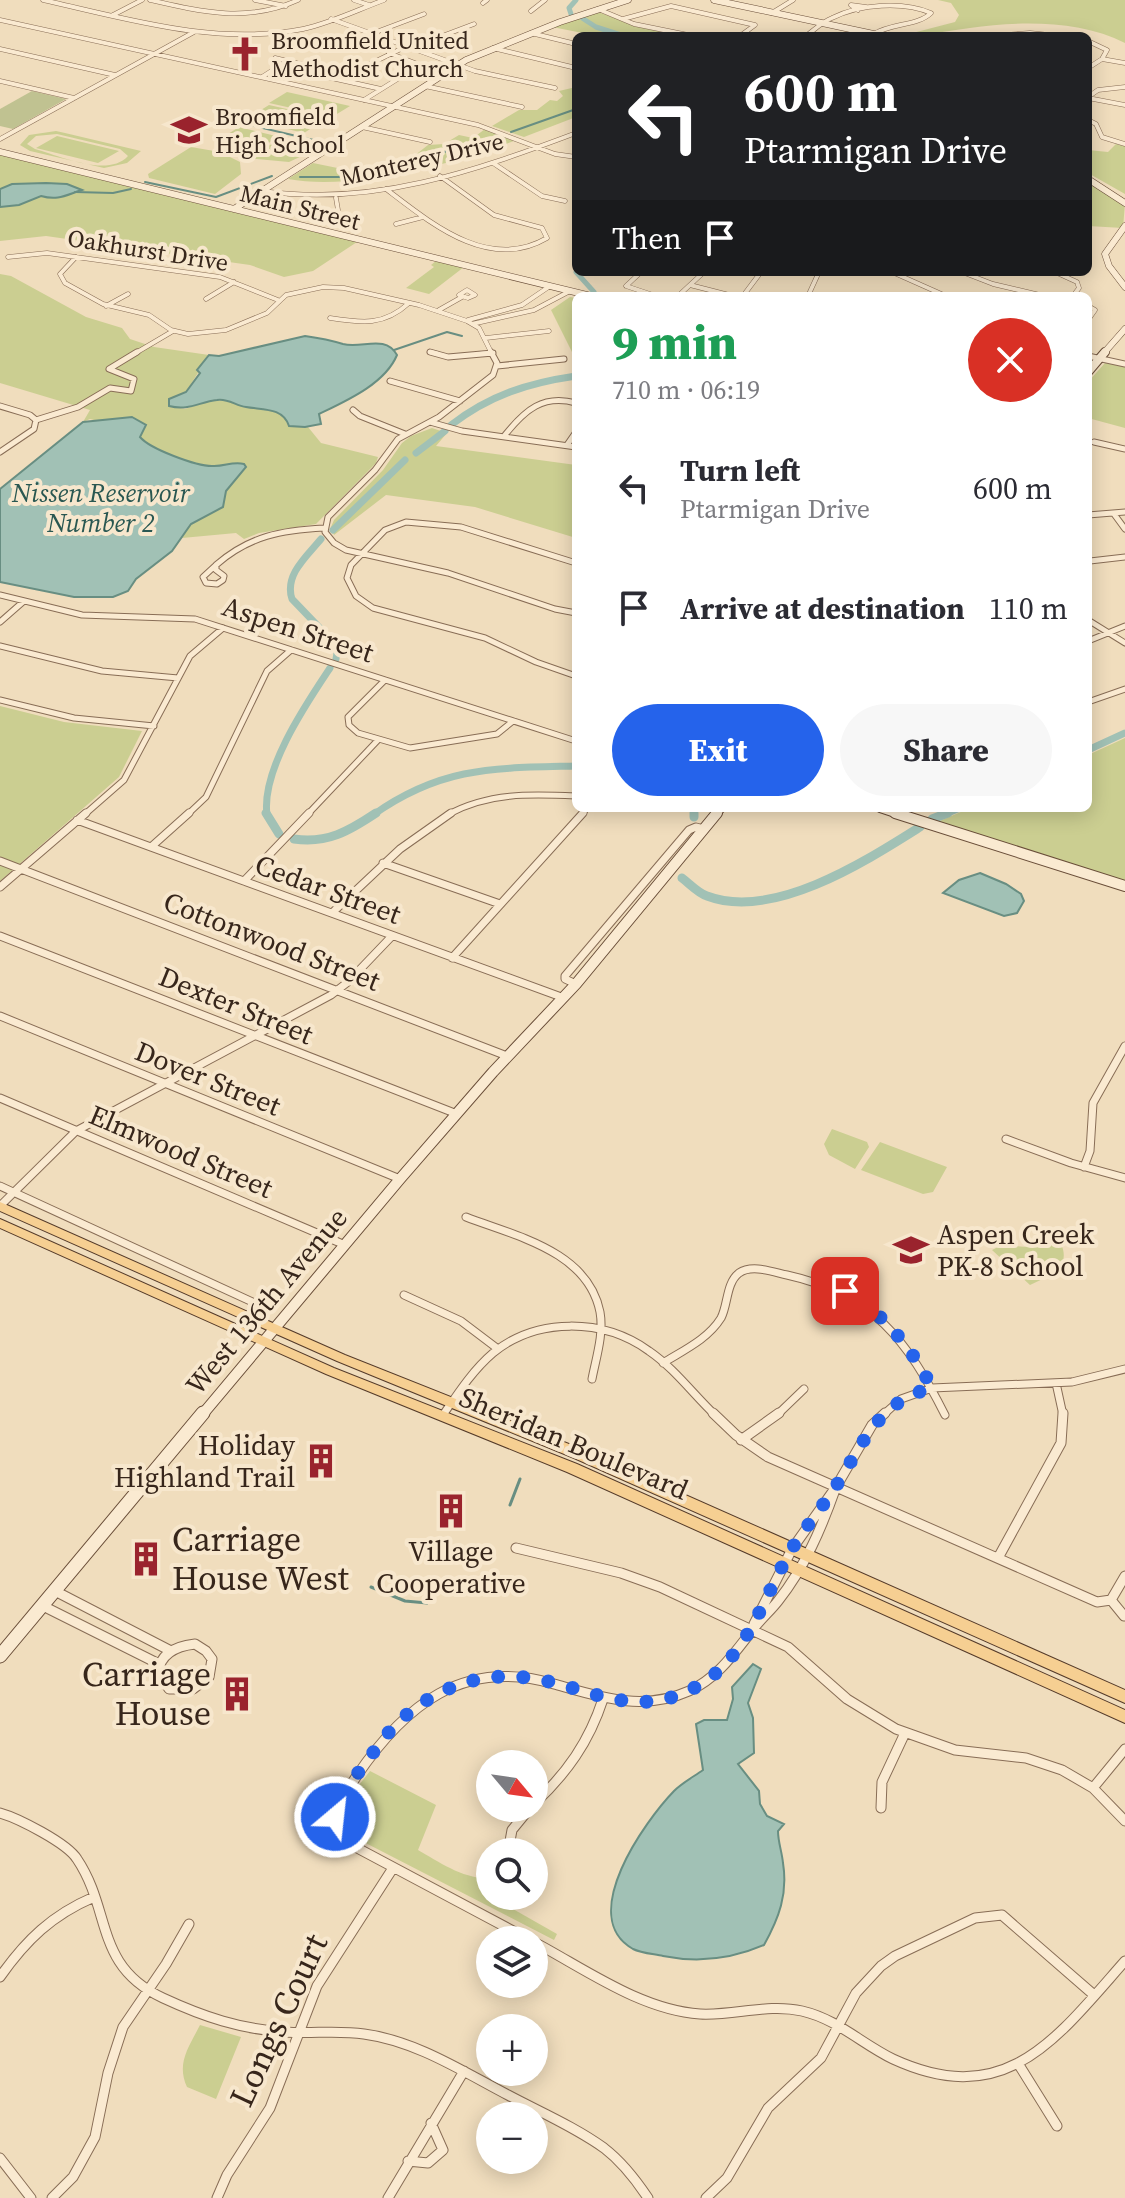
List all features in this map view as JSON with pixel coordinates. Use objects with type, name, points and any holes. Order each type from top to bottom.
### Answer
[{"type":"main road","points":[[234,209],[458,65],[531,33],[628,0]]},
{"type":"main road","points":[[714,0],[856,32]]},
{"type":"main road","name":"Main Street","points":[[0,152],[574,292]]},
{"type":"main road","points":[[1092,181],[1125,203]]},
{"type":"main road","points":[[1124,286],[1109,266],[1105,254],[1125,226]]},
{"type":"main road","points":[[1092,367],[1125,329]]},
{"type":"main road","name":"West 136th Avenue","points":[[0,1656],[400,1179],[507,1056],[564,998],[718,812]]},
{"type":"main road","points":[[893,812],[1125,886]]},
{"type":"main road","name":"Sheridan Boulevard","points":[[0,1206],[275,1328],[579,1454],[1125,1697]]},
{"type":"main road","name":"Sheridan Boulevard","points":[[0,1223],[264,1341],[515,1444],[1125,1717]]},
{"type":"street","points":[[43,0],[194,32],[234,37],[305,29],[384,0]]},
{"type":"street","points":[[113,15],[142,0]]},
{"type":"street","points":[[150,0],[234,17],[264,15],[298,0]]},
{"type":"street","points":[[255,0],[286,6]]},
{"type":"street","points":[[354,0],[369,5]]},
{"type":"street","points":[[531,11],[545,0]]},
{"type":"street","points":[[784,0],[792,1]]},
{"type":"street","points":[[772,13],[792,1]]},
{"type":"street","points":[[858,10],[851,5],[902,4],[924,8],[931,13],[926,18],[886,26],[880,32]]},
{"type":"street","points":[[623,19],[669,5],[757,25],[748,32]]},
{"type":"street","points":[[720,15],[737,5]]},
{"type":"street","points":[[811,32],[835,16],[866,7]]},
{"type":"street","points":[[598,9],[623,19],[677,32]]},
{"type":"street","points":[[371,34],[424,14]]},
{"type":"street","points":[[331,19],[481,73],[555,88]]},
{"type":"street","points":[[0,20],[487,127],[539,148],[572,156]]},
{"type":"street","points":[[339,79],[389,53],[474,24]]},
{"type":"street","points":[[0,139],[194,32]]},
{"type":"street","points":[[531,33],[572,43]]},
{"type":"street","points":[[1092,43],[1105,48],[1107,53],[1092,65]]},
{"type":"street","points":[[493,48],[572,67]]},
{"type":"street","points":[[0,49],[116,76]]},
{"type":"street","points":[[389,53],[428,68]]},
{"type":"street","points":[[275,58],[321,69],[316,74]]},
{"type":"street","points":[[1102,59],[1125,63]]},
{"type":"street","points":[[261,77],[287,61]]},
{"type":"street","points":[[364,100],[420,65]]},
{"type":"street","points":[[300,71],[381,89]]},
{"type":"street","points":[[0,81],[74,98]]},
{"type":"street","points":[[0,89],[10,83]]},
{"type":"street","points":[[425,86],[522,107]]},
{"type":"street","points":[[1092,95],[1098,90],[1125,87]]},
{"type":"street","points":[[1092,99],[1125,105]]},
{"type":"street","points":[[1092,122],[1102,137],[1125,144]]},
{"type":"street","points":[[362,127],[430,142]]},
{"type":"street","name":"Monterey Drive","points":[[263,191],[300,197],[336,198],[386,189],[493,163],[572,135]]},
{"type":"street","points":[[493,163],[542,196],[565,201]]},
{"type":"street","points":[[386,189],[442,231],[465,241],[505,251],[526,250],[545,240],[547,233],[537,227],[494,215],[440,176]]},
{"type":"street","points":[[336,198],[338,210]]},
{"type":"street","points":[[396,224],[423,217]]},
{"type":"street","points":[[526,250],[533,256]]},
{"type":"street","name":"Oakhurst Drive","points":[[8,257],[37,252],[234,282],[256,296],[278,300]]},
{"type":"street","points":[[76,257],[62,270],[62,280],[106,306],[151,316],[173,331],[201,334],[226,330],[267,313],[278,300],[292,293],[330,287],[439,310],[470,322],[486,338],[497,366],[490,378],[430,422],[395,442],[375,470],[330,514],[324,528]]},
{"type":"street","points":[[636,276],[628,283],[628,288],[642,292]]},
{"type":"street","points":[[682,292],[700,276]]},
{"type":"street","points":[[747,292],[759,276]]},
{"type":"street","points":[[901,276],[937,292]]},
{"type":"street","points":[[972,276],[1027,292]]},
{"type":"street","points":[[1064,276],[1077,282],[1079,288],[1076,292]]},
{"type":"street","points":[[206,299],[234,282]]},
{"type":"street","points":[[690,285],[717,292]]},
{"type":"street","points":[[470,322],[522,305],[550,286]]},
{"type":"street","points":[[470,322],[542,309],[570,291]]},
{"type":"street","points":[[106,306],[128,294]]},
{"type":"street","points":[[439,310],[462,297]]},
{"type":"street","points":[[330,318],[382,322],[393,319],[409,303]]},
{"type":"street","points":[[0,406],[36,420],[78,407],[110,388],[131,391],[134,379],[109,369],[173,331]]},
{"type":"street","points":[[486,338],[549,331]]},
{"type":"street","points":[[430,352],[448,357],[493,353]]},
{"type":"street","points":[[1092,357],[1125,364]]},
{"type":"street","points":[[497,366],[564,359]]},
{"type":"street","points":[[390,381],[460,401]]},
{"type":"street","points":[[505,435],[526,408],[534,403],[554,399],[572,402]]},
{"type":"street","points":[[353,410],[360,416],[405,434]]},
{"type":"street","points":[[0,452],[34,429],[36,420]]},
{"type":"street","points":[[430,422],[462,431],[572,446]]},
{"type":"street","points":[[567,445],[572,438]]},
{"type":"street","points":[[1092,442],[1125,449]]},
{"type":"street","points":[[1092,515],[1125,512]]},
{"type":"street","points":[[1114,514],[1125,529]]},
{"type":"street","points":[[572,562],[461,527],[415,522],[390,526],[351,565],[347,578],[351,589],[364,603],[386,612],[479,636],[572,675]]},
{"type":"street","points":[[324,528],[334,543],[361,554],[448,573],[572,612]]},
{"type":"street","points":[[216,564],[237,546],[261,535],[324,528]]},
{"type":"street","points":[[1092,561],[1125,557]]},
{"type":"street","name":"Aspen Street","points":[[0,595],[82,615],[183,617],[572,740]]},
{"type":"street","points":[[0,622],[24,601]]},
{"type":"street","points":[[1092,622],[1125,643]]},
{"type":"street","points":[[1092,639],[1125,626]]},
{"type":"street","points":[[0,887],[128,776],[190,656],[223,628]]},
{"type":"street","points":[[0,646],[110,672],[178,678]]},
{"type":"street","points":[[151,847],[206,797],[267,671],[291,650]]},
{"type":"street","points":[[385,680],[350,713],[347,721],[353,730],[378,740],[414,748],[494,735],[513,721]]},
{"type":"street","points":[[1092,701],[1125,689]]},
{"type":"street","points":[[0,700],[74,718],[154,726]]},
{"type":"street","points":[[244,881],[378,740]]},
{"type":"street","points":[[332,913],[383,863],[470,803],[495,798],[572,796]]},
{"type":"street","points":[[452,958],[583,812]]},
{"type":"street","name":"Cedar Street","points":[[77,820],[564,998]]},
{"type":"street","name":"Cottonwood Street","points":[[0,861],[507,1056]]},
{"type":"street","points":[[383,863],[500,904]]},
{"type":"street","name":"Dexter Street","points":[[0,936],[457,1114]]},
{"type":"street","points":[[0,1206],[76,1131],[339,990],[392,936]]},
{"type":"street","name":"Dover Street","points":[[0,1016],[400,1179]]},
{"type":"street","points":[[1084,1167],[1090,1151],[1093,1103],[1125,1046]]},
{"type":"street","name":"Elmwood Street","points":[[0,1098],[345,1245]]},
{"type":"street","points":[[1006,1139],[1125,1178]]},
{"type":"street","points":[[0,1186],[259,1305]]},
{"type":"street","points":[[466,1217],[553,1253],[576,1268],[597,1299],[600,1328],[592,1379]]},
{"type":"street","points":[[663,1363],[708,1334],[723,1315],[736,1276],[753,1270],[810,1278],[861,1301],[900,1337],[932,1388],[945,1416]]},
{"type":"street","points":[[404,1295],[461,1321],[498,1349]]},
{"type":"street","points":[[443,1415],[498,1349],[525,1334],[551,1327],[600,1328],[641,1345],[741,1440],[768,1457],[1097,1602],[1111,1600]]},
{"type":"street","points":[[503,1926],[346,1842],[336,1826],[335,1817],[341,1800],[386,1735],[417,1705],[447,1689],[486,1678],[516,1677],[545,1681],[603,1699],[645,1702],[689,1691],[716,1674],[752,1630],[880,1415],[901,1399],[932,1388],[1056,1383],[1125,1369]]},
{"type":"street","points":[[998,1558],[1061,1443],[1064,1420],[1056,1383]]},
{"type":"street","points":[[741,1440],[771,1421],[804,1389]]},
{"type":"street","points":[[790,1566],[826,1518],[836,1487]]},
{"type":"street","points":[[516,1548],[643,1580],[792,1650],[847,1699],[905,1733],[955,1750],[1044,1763],[1093,1788],[1125,1821]]},
{"type":"street","points":[[1111,1600],[1125,1576]]},
{"type":"street","points":[[55,1591],[169,1650]]},
{"type":"street","points":[[1111,1600],[1124,1616]]},
{"type":"street","points":[[43,1606],[159,1664]]},
{"type":"street","points":[[186,1644],[203,1647],[212,1659],[211,1675],[198,1688],[175,1691],[159,1678],[159,1664],[169,1650],[186,1644]]},
{"type":"street","points":[[548,1792],[583,1752],[603,1699]]},
{"type":"street","points":[[881,1808],[882,1782],[905,1733]]},
{"type":"street","points":[[1093,1788],[1125,1749]]},
{"type":"street","points":[[0,1813],[15,1817],[75,1855],[83,1866],[111,1951],[134,1980],[148,1991],[209,2019],[234,2026],[337,2031],[391,2040],[417,2048],[605,2149],[629,2171],[648,2198]]},
{"type":"street","points":[[322,1831],[336,1826]]},
{"type":"street","name":"Longs Court","points":[[217,2198],[223,2181],[275,2098],[298,2031],[323,1973],[393,1868]]},
{"type":"street","points":[[0,1977],[41,1925],[69,1906],[94,1897]]},
{"type":"street","points":[[706,2198],[732,2171],[768,2108],[821,2058],[856,1993],[895,1956],[984,1916],[1002,1915],[1094,1995]]},
{"type":"street","points":[[52,2198],[87,2158],[99,2125],[116,2045],[130,2014],[148,1991],[189,1924]]},
{"type":"street","points":[[548,1949],[649,2003],[669,2010],[704,2015],[780,2007],[811,2013],[840,2024],[889,2057],[928,2073],[969,2077],[991,2075],[1019,2065],[1048,2045],[1125,1961]]},
{"type":"street","points":[[1019,2065],[1057,2126]]},
{"type":"street","points":[[388,2198],[464,2071]]},
{"type":"street","points":[[408,2161],[432,2164],[443,2150],[431,2123]]},
{"type":"street","points":[[0,2158],[31,2198]]},
{"type":"green space","points":[[938,0],[1125,0],[1125,43],[1089,30],[1049,24],[916,32],[955,22],[959,15],[951,3]]},
{"type":"green space","points":[[598,12],[669,32],[578,32],[552,27]]},
{"type":"green space","points":[[572,88],[572,119],[524,137],[492,126],[519,110],[537,110],[550,100],[557,101],[563,96],[559,91]]},
{"type":"green space","points":[[32,91],[66,99],[13,129],[0,126],[0,109]]},
{"type":"green space","points":[[287,92],[350,106],[332,117],[269,103]]},
{"type":"green space","points":[[269,105],[327,118],[304,133],[246,119]]},
{"type":"green space","points":[[239,127],[277,138],[249,154],[225,142],[228,134]]},
{"type":"green space","points":[[485,129],[514,141],[402,173],[342,181],[288,179],[313,163],[357,172],[414,156],[428,145],[444,144],[459,135],[473,138]]},
{"type":"green space","points":[[56,131],[141,151],[127,163],[104,168],[85,164],[109,165],[128,156],[120,149],[57,134],[36,136],[27,144],[77,162],[30,151],[20,145],[29,135]]},
{"type":"green space","points":[[57,136],[119,151],[98,163],[36,148]]},
{"type":"green space","points":[[283,138],[319,148],[289,162],[246,158]]},
{"type":"green space","points":[[1116,144],[1125,146],[1125,194],[1092,175],[1092,150],[1108,152]]},
{"type":"green space","points":[[191,147],[220,152],[240,162],[241,174],[215,194],[149,178],[148,174]]},
{"type":"green space","points":[[0,155],[357,242],[313,271],[284,277],[250,265],[46,236],[0,241]]},
{"type":"green space","points":[[1092,182],[1125,203],[1123,228],[1092,226]]},
{"type":"green space","points":[[436,261],[464,267],[429,294],[406,288],[434,267],[431,265]]},
{"type":"green space","points":[[0,274],[11,276],[86,317],[122,328],[130,339],[154,347],[209,355],[186,392],[169,399],[170,406],[185,409],[208,401],[228,400],[243,407],[273,411],[308,427],[321,443],[378,457],[376,463],[316,524],[259,533],[244,539],[236,533],[182,538],[191,524],[223,507],[226,491],[246,467],[235,463],[208,467],[187,462],[146,443],[140,437],[141,432],[90,419],[83,422],[90,410],[0,383]]},
{"type":"green space","points":[[572,297],[572,352],[551,310]]},
{"type":"green space","points":[[1105,363],[1125,367],[1125,428],[1092,419],[1092,378]]},
{"type":"green space","points":[[432,428],[447,433],[436,446],[572,464],[572,537],[475,507],[386,495],[334,535],[331,527],[334,520],[411,436]]},
{"type":"green space","points":[[0,706],[64,722],[142,731],[119,777],[0,881]]},
{"type":"green space","points":[[1125,738],[1125,881],[935,823],[961,812],[1092,812],[1092,753]]},
{"type":"green space","points":[[832,1129],[867,1142],[869,1147],[855,1169],[829,1155],[824,1144]]},
{"type":"green space","points":[[880,1142],[947,1167],[933,1192],[923,1194],[861,1170]]},
{"type":"green space","points":[[1057,1236],[1064,1253],[1059,1270],[1053,1269],[1049,1276],[1030,1285],[992,1250],[1006,1243],[1032,1246]]},
{"type":"green space","points":[[370,1771],[436,1805],[418,1850],[443,1865],[476,1877],[476,1900],[352,1836],[346,1827],[344,1810]]},
{"type":"green space","points":[[496,1910],[515,1910],[543,1926],[527,1926]]},
{"type":"green space","points":[[548,1929],[557,1934],[554,1940],[548,1937]]},
{"type":"green space","points":[[200,2025],[241,2037],[216,2099],[187,2087],[184,2078],[185,2055]]},
{"type":"water","points":[[12,184],[67,184],[82,190],[62,197],[41,196],[19,205],[0,207],[0,189]]},
{"type":"water","points":[[305,336],[350,345],[386,345],[397,355],[384,375],[374,383],[319,414],[321,424],[289,426],[277,412],[225,400],[194,406],[169,406],[169,399],[186,392],[209,355],[219,356]]},
{"type":"water","name":"Nissen Reservoir Number 2","points":[[132,417],[146,425],[140,437],[145,442],[174,456],[205,465],[244,464],[246,467],[226,491],[223,507],[191,524],[172,551],[136,579],[128,591],[113,597],[74,597],[0,582],[0,489],[83,422]]},
{"type":"water","points":[[980,873],[1021,894],[1024,901],[1017,913],[1004,916],[943,893],[959,880]]},
{"type":"water","points":[[753,1664],[761,1669],[748,1703],[753,1718],[754,1753],[738,1764],[759,1791],[760,1804],[767,1816],[784,1824],[778,1831],[784,1885],[774,1925],[764,1945],[740,1954],[689,1959],[633,1949],[617,1934],[611,1915],[613,1893],[621,1869],[662,1805],[677,1788],[703,1770],[696,1724],[704,1720],[727,1720],[733,1699],[732,1687]]},
{"type":"waterway","points":[[571,14],[569,8],[576,0]]},
{"type":"waterway","points":[[582,18],[612,32]]},
{"type":"waterway","points":[[511,132],[572,110]]},
{"type":"waterway","points":[[241,123],[322,142]]},
{"type":"waterway","points":[[300,177],[352,177],[499,137]]},
{"type":"waterway","points":[[145,182],[216,197],[272,176]]},
{"type":"waterway","points":[[75,192],[113,193],[131,189]]},
{"type":"waterway","points":[[580,276],[594,292]]},
{"type":"waterway","points":[[394,350],[447,332],[462,336]]},
{"type":"waterway","points":[[451,425],[480,406],[510,392],[572,377]]},
{"type":"waterway","points":[[416,453],[445,431]]},
{"type":"waterway","points":[[333,530],[405,460]]},
{"type":"waterway","points":[[321,539],[298,566],[290,590],[292,599],[338,647],[336,659]]},
{"type":"waterway","points":[[267,815],[267,797],[278,758],[298,718],[330,668]]},
{"type":"waterway","points":[[1092,748],[1125,733]]},
{"type":"waterway","points":[[373,815],[398,799],[446,778],[494,769],[572,766]]},
{"type":"waterway","points":[[946,814],[950,812]]},
{"type":"waterway","points":[[294,839],[317,840],[337,835],[376,813]]},
{"type":"waterway","points":[[932,819],[946,814]]},
{"type":"waterway","points":[[267,815],[279,834]]},
{"type":"waterway","points":[[682,878],[707,896],[733,902],[761,901],[818,884],[920,827]]},
{"type":"waterway","points":[[510,1505],[520,1479]]},
{"type":"waterway","points":[[371,1587],[405,1601],[427,1603]]},
{"type":"place","name":"Broomfield United Methodist Church","points":[[245,54]]},
{"type":"place","name":"Broomfield High School","points":[[189,130]]},
{"type":"place","name":"Aspen Creek PK-8 School","points":[[911,1250]]},
{"type":"place","name":"Holiday Highland Trail","points":[[321,1461]]},
{"type":"place","name":"Village Cooperative","points":[[451,1511]]},
{"type":"place","name":"Carriage House West","points":[[146,1559]]},
{"type":"place","name":"Carriage House","points":[[237,1694]]},
{"type":"route","points":[[335,1817],[341,1800],[392,1727],[428,1698],[465,1682],[516,1677],[545,1681],[611,1701],[645,1702],[674,1697],[716,1674],[752,1630],[792,1549],[836,1487],[872,1425],[901,1399],[932,1388],[913,1355],[886,1321],[845,1291]]}]
